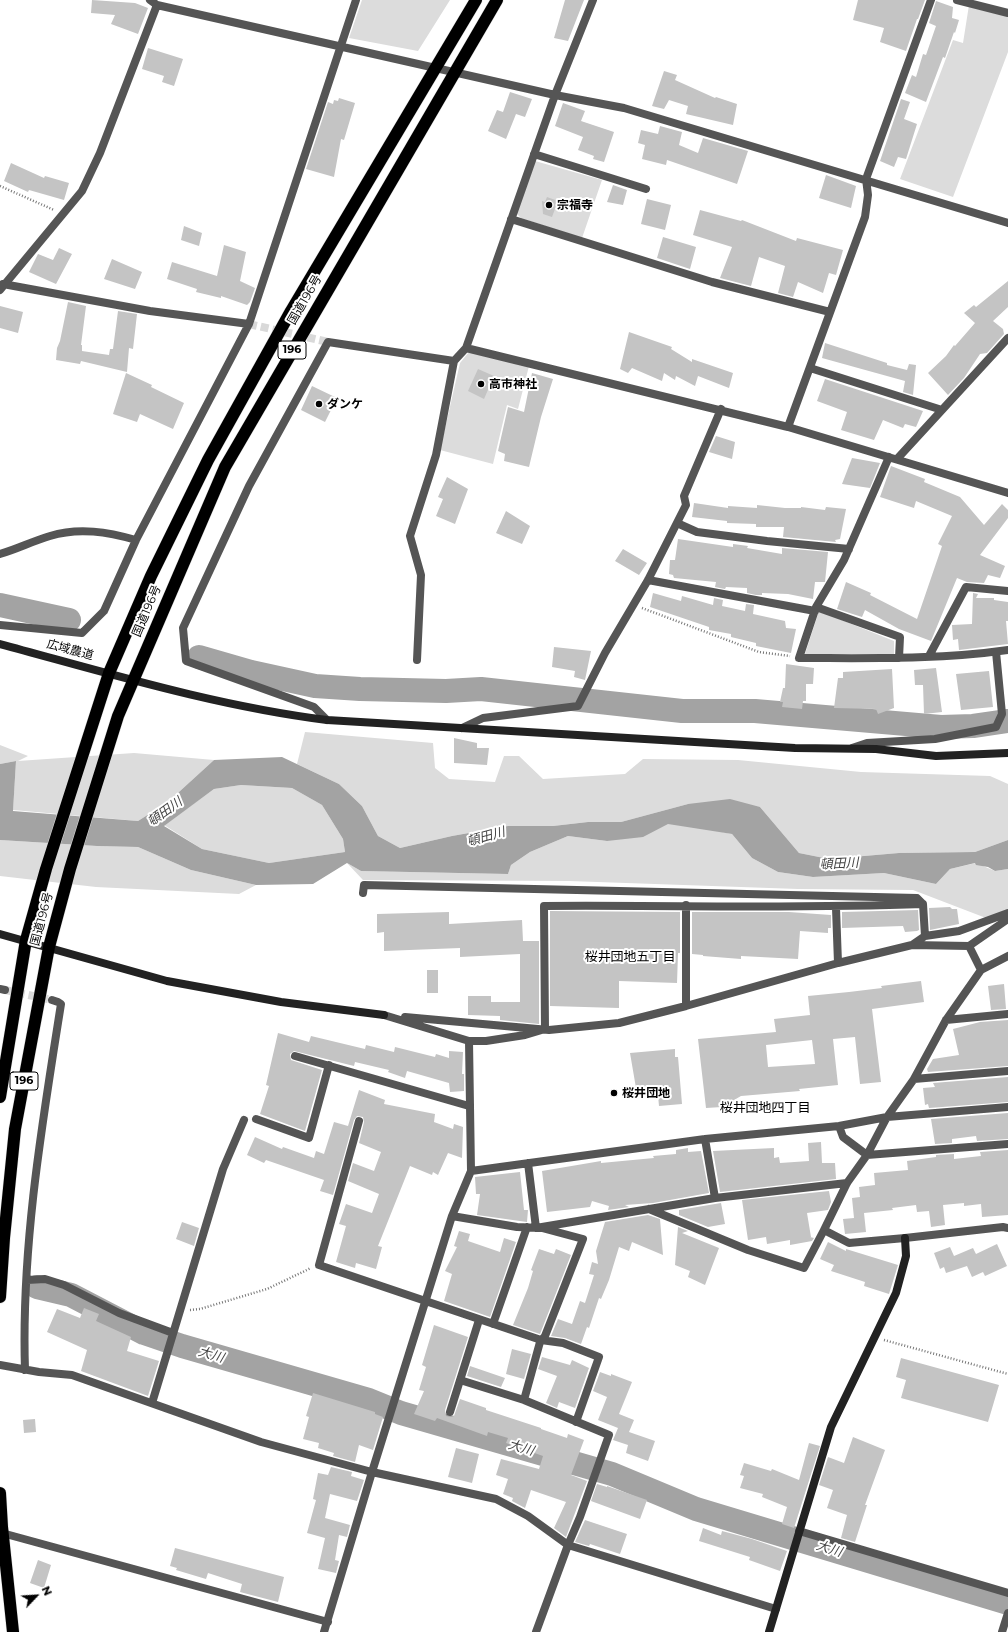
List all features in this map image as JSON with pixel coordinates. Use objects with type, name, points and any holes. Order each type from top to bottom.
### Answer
[{"type":"highway","name":"国道196号","points":[[0,1097],[26,940],[46,868],[109,674],[151,576],[208,460],[295,304],[434,68],[476,0]]},
{"type":"highway","name":"国道196号","points":[[0,1297],[4,1238],[15,1129],[49,947],[70,869],[118,716],[225,467],[497,0]]},
{"type":"highway","points":[[0,1493],[2,1532],[14,1632]]},
{"type":"street","points":[[0,625],[82,633],[104,610],[136,540],[249,324],[339,47],[356,0]]},
{"type":"street","points":[[417,660],[421,575],[410,536],[436,455],[454,362],[466,348],[555,95],[593,0]]},
{"type":"street","points":[[788,427],[865,217],[868,195],[866,179],[931,0]]},
{"type":"street","points":[[957,0],[1008,13]]},
{"type":"street","points":[[2,286],[82,191],[100,153],[153,2],[339,47],[434,68],[455,71],[555,95],[624,108],[866,179],[1008,223]]},
{"type":"street","points":[[534,154],[646,189]]},
{"type":"street","points":[[511,219],[712,282],[830,312]]},
{"type":"street","points":[[2,286],[150,311],[249,324]]},
{"type":"street","points":[[1008,338],[942,410],[893,458],[849,549],[816,609],[799,658],[899,658],[1008,650]]},
{"type":"street","points":[[327,720],[314,707],[186,661],[183,628],[249,486],[328,342],[454,362]]},
{"type":"street","points":[[466,348],[721,409],[788,427],[1008,493]]},
{"type":"street","points":[[810,368],[942,410]]},
{"type":"street","points":[[462,728],[483,718],[578,706],[605,653],[648,580],[686,505],[684,496],[721,409]]},
{"type":"street","points":[[677,523],[697,532],[849,549]]},
{"type":"street","points":[[0,554],[51,536],[82,530],[115,534],[136,540]]},
{"type":"street","points":[[648,580],[816,609],[900,637],[899,658]]},
{"type":"street","points":[[929,656],[966,587],[1008,591]]},
{"type":"street","name":"広域農道","points":[[0,644],[133,681],[285,714],[327,720],[796,748],[876,749],[936,756],[1008,753]]},
{"type":"street","points":[[852,748],[867,743],[935,739],[996,727],[1002,714],[996,652]]},
{"type":"street","points":[[363,893],[364,885],[372,885],[918,898],[923,904],[925,936]]},
{"type":"street","points":[[545,1030],[544,906],[686,905],[836,908],[923,904]]},
{"type":"street","points":[[686,905],[686,1006]]},
{"type":"street","points":[[836,908],[838,963]]},
{"type":"street","points":[[912,945],[925,936],[959,931],[1008,913]]},
{"type":"street","points":[[384,1015],[469,1041],[486,1041],[525,1035],[545,1030],[619,1023],[686,1006],[838,963],[912,945],[969,946],[1008,918]]},
{"type":"street","points":[[0,934],[26,940],[167,981],[281,1002],[384,1015],[545,1030]]},
{"type":"street","points":[[969,946],[981,970]]},
{"type":"street","points":[[648,1208],[748,1250],[804,1268],[847,1183],[867,1155],[887,1117],[914,1079],[946,1020],[981,970],[1001,958],[1008,956]]},
{"type":"street","points":[[25,1370],[24,1327],[37,1166],[61,1004],[52,1000]]},
{"type":"street","points":[[946,1020],[1008,1014]]},
{"type":"street","points":[[324,1632],[452,1216],[471,1171],[469,1041]]},
{"type":"street","points":[[295,1056],[469,1106]]},
{"type":"street","points":[[256,1119],[308,1138],[329,1066]]},
{"type":"street","points":[[914,1079],[1008,1071]]},
{"type":"street","points":[[471,1171],[705,1139],[838,1126],[887,1117],[1008,1108]]},
{"type":"street","points":[[152,1403],[223,1169],[244,1120]]},
{"type":"street","points":[[359,1120],[319,1265],[479,1320],[541,1340],[563,1343],[599,1357],[576,1422]]},
{"type":"street","points":[[838,1126],[843,1137],[867,1155],[1008,1144]]},
{"type":"street","points":[[705,1139],[715,1198]]},
{"type":"street","points":[[528,1163],[536,1228]]},
{"type":"street","points":[[536,1228],[648,1208],[715,1198],[847,1183]]},
{"type":"street","points":[[452,1216],[536,1228],[583,1239],[545,1336],[541,1340],[524,1400]]},
{"type":"street","points":[[824,1230],[849,1243],[1003,1226],[1008,1228]]},
{"type":"street","points":[[493,1324],[527,1227]]},
{"type":"street","points":[[769,1632],[831,1426],[896,1294],[906,1256],[905,1238]]},
{"type":"street","points":[[27,1280],[45,1279],[64,1285],[119,1313],[173,1333]]},
{"type":"street","points":[[450,1412],[479,1320]]},
{"type":"street","points":[[0,1365],[25,1370],[72,1375],[261,1442],[372,1472],[496,1499],[528,1516],[568,1545],[776,1609]]},
{"type":"street","points":[[460,1380],[524,1400],[610,1435],[536,1632]]},
{"type":"street","points":[[799,1531],[1008,1593]]},
{"type":"street","points":[[2,1532],[328,1622]]},
{"type":"street","points":[[1002,1632],[1008,1613]]},
{"type":"path","points":[[0,186],[63,214]]},
{"type":"path","points":[[634,605],[759,652],[799,658]]},
{"type":"path","points":[[181,1311],[200,1309],[267,1289],[319,1265]]},
{"type":"path","points":[[875,1337],[1008,1374]]},
{"type":"shaded area","points":[[362,0],[450,0],[418,51],[349,38]]},
{"type":"shaded area","points":[[969,5],[1008,15],[1008,52],[953,197],[900,179],[953,40],[963,43]]},
{"type":"shaded area","points":[[535,161],[602,180],[582,238],[521,218],[516,213]]},
{"type":"shaded area","points":[[469,352],[529,366],[518,409],[507,405],[493,464],[440,450],[460,363]]},
{"type":"shaded area","points":[[819,611],[894,641],[894,654],[805,654]]},
{"type":"shaded area","points":[[305,732],[433,743],[435,768],[449,779],[495,782],[504,756],[519,756],[543,779],[625,774],[643,759],[738,760],[861,772],[990,776],[1008,784],[1008,840],[975,852],[899,853],[829,859],[799,853],[760,807],[688,804],[621,822],[588,822],[553,826],[508,826],[452,836],[400,848],[378,836],[362,806],[339,784],[297,764]]},
{"type":"shaded area","points":[[0,745],[28,756],[18,761],[134,753],[214,760],[168,802],[138,821],[13,810],[16,761],[0,764]]},
{"type":"shaded area","points":[[241,785],[292,788],[322,805],[343,839],[345,852],[269,863],[202,849],[164,825],[214,789]]},
{"type":"shaded area","points":[[668,821],[732,834],[752,858],[778,872],[813,877],[884,873],[936,884],[950,869],[976,863],[995,871],[1008,869],[1008,910],[986,918],[913,890],[798,889],[569,881],[363,880],[347,863],[361,871],[508,874],[511,865],[530,852],[568,836],[607,841]]},
{"type":"shaded area","points":[[0,840],[138,847],[191,870],[256,885],[239,894],[96,887],[0,876]]},
{"type":"water","name":"頓田川","points":[[282,757],[339,784],[362,806],[378,836],[400,848],[452,836],[508,826],[553,826],[588,822],[621,822],[688,804],[730,799],[760,807],[799,853],[829,859],[899,853],[975,852],[1008,840],[1008,869],[995,871],[988,867],[976,865],[975,863],[950,869],[936,884],[884,873],[813,877],[778,872],[752,858],[732,834],[668,824],[643,837],[607,841],[568,836],[530,852],[511,865],[508,874],[361,871],[347,863],[313,884],[256,885],[191,870],[138,847],[0,840],[0,764],[16,761],[13,811],[138,821],[168,802],[214,760]],"holes":[[[241,785],[292,788],[322,805],[343,839],[345,852],[269,863],[202,849],[164,826],[214,789]]]},
{"type":"building","points":[[92,0],[135,3],[148,8],[138,34],[111,24],[115,15],[91,13]]},
{"type":"building","points":[[565,0],[584,0],[568,41],[554,38]]},
{"type":"building","points":[[858,0],[925,0],[906,51],[880,42],[884,28],[853,20]]},
{"type":"building","points":[[936,1],[953,7],[952,18],[959,20],[926,102],[905,93],[912,75],[916,77],[923,54],[926,55],[936,26],[929,23]]},
{"type":"building","points":[[148,48],[183,59],[174,86],[162,82],[164,76],[142,69]]},
{"type":"building","points":[[664,71],[677,75],[675,80],[715,98],[716,97],[737,104],[733,125],[686,114],[688,106],[669,100],[664,109],[652,106]]},
{"type":"building","points":[[510,92],[532,99],[525,117],[516,114],[506,139],[488,131],[497,110],[503,112]]},
{"type":"building","points":[[339,98],[355,103],[344,140],[341,139],[334,177],[306,169],[328,102],[333,104],[334,100],[338,101]]},
{"type":"building","points":[[901,99],[910,102],[904,119],[917,124],[906,159],[898,157],[894,167],[880,161]]},
{"type":"building","points":[[563,103],[585,111],[581,121],[614,132],[604,162],[593,159],[594,156],[578,150],[583,137],[555,126]]},
{"type":"building","points":[[660,126],[682,132],[679,145],[698,153],[703,138],[748,151],[737,184],[667,160],[666,165],[642,159],[645,145],[638,143],[641,130],[658,134]]},
{"type":"building","points":[[11,163],[44,178],[45,176],[69,183],[64,200],[29,190],[28,192],[4,181]]},
{"type":"building","points":[[826,175],[856,186],[851,208],[819,198]]},
{"type":"building","points":[[613,185],[627,190],[623,205],[607,202]]},
{"type":"building","name":"宗福寺","points":[[547,197],[558,201],[552,217],[543,214],[542,201],[545,202]]},
{"type":"building","points":[[647,199],[671,205],[665,230],[641,224]]},
{"type":"building","points":[[700,210],[741,221],[742,220],[796,241],[797,238],[843,250],[836,275],[829,273],[823,293],[798,282],[793,297],[778,293],[785,266],[759,257],[751,286],[720,278],[732,247],[693,235]]},
{"type":"building","points":[[184,226],[202,233],[199,246],[181,240]]},
{"type":"building","points":[[663,237],[696,247],[690,269],[657,258]]},
{"type":"building","points":[[224,245],[246,252],[240,281],[255,288],[250,302],[247,305],[221,296],[221,298],[196,292],[197,289],[167,279],[172,262],[217,276]]},
{"type":"building","points":[[59,248],[72,254],[56,284],[29,272],[38,254],[53,260]]},
{"type":"building","points":[[112,259],[142,272],[135,289],[104,279]]},
{"type":"building","points":[[1008,281],[1008,307],[993,321],[1003,329],[1004,334],[987,353],[980,354],[964,378],[948,395],[928,373],[946,356],[954,345],[955,346],[975,323],[964,313],[974,305],[976,307]]},
{"type":"building","points":[[68,302],[86,306],[81,345],[82,351],[109,355],[110,349],[113,349],[118,311],[137,314],[133,349],[129,348],[127,372],[81,361],[80,364],[56,360],[57,348],[60,341]]},
{"type":"building","points":[[0,306],[23,312],[18,333],[0,328]]},
{"type":"building","points":[[629,332],[672,347],[671,349],[692,362],[692,359],[733,373],[729,388],[698,376],[695,386],[676,376],[675,380],[664,373],[662,381],[632,368],[628,373],[620,369]]},
{"type":"building","points":[[825,343],[887,363],[887,365],[907,370],[909,364],[916,365],[913,395],[903,392],[905,381],[822,358]]},
{"type":"building","name":"高市神社","points":[[478,369],[494,376],[484,399],[468,391]]},
{"type":"building","points":[[126,373],[152,385],[151,387],[184,403],[173,429],[140,414],[137,422],[113,414]]},
{"type":"building","points":[[532,373],[553,379],[541,417],[529,467],[504,461],[505,454],[498,451],[508,407],[524,412]]},
{"type":"building","points":[[825,379],[923,411],[916,427],[905,424],[903,428],[883,420],[874,440],[841,430],[847,412],[817,401]]},
{"type":"building","name":"ダンケ","points":[[312,386],[337,398],[325,422],[301,410]]},
{"type":"building","points":[[716,436],[735,442],[732,459],[709,452]]},
{"type":"building","points":[[852,458],[880,463],[870,488],[842,484]]},
{"type":"building","points":[[891,466],[925,479],[924,482],[960,497],[984,525],[1002,504],[1008,510],[1008,518],[980,555],[1005,566],[1000,578],[988,575],[984,583],[967,582],[957,578],[931,641],[899,629],[865,610],[862,617],[837,609],[846,582],[871,593],[870,595],[917,619],[942,546],[938,544],[952,516],[916,501],[914,508],[880,497]]},
{"type":"building","points":[[447,477],[468,489],[455,524],[436,516],[443,499],[438,497]]},
{"type":"building","points":[[694,503],[728,508],[728,506],[757,508],[757,505],[785,508],[801,507],[825,510],[826,507],[846,509],[840,539],[835,540],[836,542],[783,537],[784,527],[756,527],[756,524],[727,523],[727,521],[692,517]]},
{"type":"building","points":[[506,511],[530,526],[522,544],[496,533]]},
{"type":"building","points":[[678,539],[733,547],[733,544],[748,546],[747,548],[782,554],[782,548],[828,552],[825,582],[815,582],[813,599],[788,594],[762,593],[762,595],[756,595],[747,593],[747,588],[726,587],[725,589],[715,587],[716,582],[674,578],[673,575],[669,574],[670,560],[675,560]]},
{"type":"building","points":[[623,549],[647,563],[639,575],[615,561]]},
{"type":"building","points":[[653,593],[681,601],[682,596],[713,605],[714,598],[723,600],[722,606],[745,611],[746,604],[754,605],[753,614],[785,621],[786,628],[796,629],[791,653],[756,646],[756,643],[731,637],[731,634],[709,630],[709,627],[650,607]]},
{"type":"building","points":[[973,593],[978,594],[976,598],[994,598],[994,600],[1008,602],[1008,621],[1006,621],[1008,644],[959,650],[958,639],[953,640],[952,625],[972,624]]},
{"type":"building","points":[[554,647],[591,651],[585,680],[574,677],[575,671],[552,667]]},
{"type":"building","points":[[786,664],[814,668],[813,684],[806,684],[806,701],[803,701],[802,709],[782,707],[783,702],[780,702],[783,688],[785,688]]},
{"type":"building","points":[[936,668],[942,712],[924,714],[923,685],[915,685],[914,670]]},
{"type":"building","points":[[892,669],[894,708],[878,714],[876,709],[834,708],[838,678],[843,678],[843,672]]},
{"type":"building","points":[[989,671],[993,707],[961,710],[956,674]]},
{"type":"building","points":[[454,738],[477,743],[477,748],[489,748],[487,765],[454,763]]},
{"type":"building","points":[[950,907],[952,909],[957,909],[959,924],[930,930],[929,908]]},
{"type":"building","points":[[918,910],[919,930],[917,931],[905,932],[903,926],[842,928],[842,912]]},
{"type":"building","points":[[550,911],[680,912],[680,953],[678,953],[677,983],[619,981],[619,1008],[550,1006]]},
{"type":"building","points":[[449,912],[449,924],[522,920],[523,941],[539,941],[539,1024],[500,1020],[500,1016],[468,1015],[468,996],[491,996],[491,1002],[520,1002],[520,954],[460,957],[460,948],[384,951],[384,932],[377,933],[377,914]]},
{"type":"building","points":[[692,912],[789,912],[831,915],[831,928],[828,928],[828,933],[800,931],[798,959],[741,956],[741,959],[703,956],[692,954]]},
{"type":"building","points":[[427,970],[438,970],[438,993],[427,993]]},
{"type":"building","points":[[921,981],[924,1002],[872,1009],[881,1082],[860,1084],[855,1037],[833,1039],[838,1085],[799,1089],[800,1091],[741,1096],[722,1107],[706,1108],[698,1039],[776,1032],[774,1019],[810,1015],[808,996],[882,988],[881,986]],"holes":[[[812,1040],[815,1064],[768,1067],[766,1045]]]},
{"type":"building","points":[[1004,984],[1006,1009],[991,1010],[988,986]]},
{"type":"building","points":[[1008,1020],[1008,1066],[928,1072],[927,1069],[933,1059],[959,1055],[953,1029],[980,1022]]},
{"type":"building","points":[[278,1033],[309,1042],[311,1036],[365,1049],[366,1045],[394,1052],[395,1047],[435,1057],[436,1054],[449,1058],[449,1051],[463,1052],[462,1074],[464,1074],[464,1091],[450,1092],[449,1083],[407,1071],[405,1078],[388,1072],[389,1070],[355,1062],[354,1066],[294,1051],[290,1054],[291,1060],[322,1070],[305,1131],[260,1114],[269,1086],[266,1085]]},
{"type":"building","points":[[675,1049],[675,1057],[678,1057],[682,1104],[659,1106],[657,1085],[636,1088],[630,1053]]},
{"type":"building","points":[[1008,1077],[1008,1102],[929,1108],[928,1104],[925,1105],[923,1088],[935,1087],[933,1083]]},
{"type":"building","points":[[359,1090],[385,1100],[384,1104],[435,1114],[434,1122],[453,1129],[454,1124],[463,1127],[462,1158],[448,1153],[438,1175],[433,1172],[432,1175],[410,1166],[378,1246],[382,1247],[376,1269],[356,1263],[355,1268],[336,1262],[346,1226],[339,1224],[346,1204],[372,1213],[379,1194],[348,1181],[353,1163],[374,1171],[381,1152],[359,1143],[364,1122],[363,1117],[357,1116],[354,1120],[333,1195],[320,1191],[324,1180],[266,1160],[264,1163],[247,1155],[255,1137],[282,1149],[283,1147],[314,1158],[316,1151],[324,1154],[334,1122],[348,1126]]},
{"type":"building","points":[[1008,1113],[1008,1139],[977,1141],[976,1136],[952,1139],[952,1143],[935,1144],[931,1119]]},
{"type":"building","points":[[821,1142],[822,1163],[835,1163],[836,1179],[720,1192],[713,1151],[774,1148],[774,1158],[779,1157],[780,1163],[809,1161],[808,1143]]},
{"type":"building","points":[[688,1148],[688,1152],[701,1151],[709,1193],[653,1203],[625,1205],[629,1207],[608,1210],[609,1206],[592,1201],[590,1207],[547,1212],[542,1171],[601,1161],[601,1163],[654,1158],[653,1156],[676,1154],[676,1150]]},
{"type":"building","points":[[1008,1150],[1008,1215],[982,1217],[981,1204],[964,1206],[964,1203],[943,1205],[945,1225],[931,1227],[929,1211],[917,1212],[916,1205],[892,1208],[893,1210],[864,1213],[866,1232],[845,1234],[843,1219],[854,1218],[852,1198],[860,1197],[859,1187],[875,1185],[874,1173],[908,1170],[907,1161],[936,1157],[936,1155],[954,1154],[954,1159],[981,1156],[980,1152]]},
{"type":"building","points":[[520,1172],[524,1210],[528,1210],[527,1222],[477,1215],[480,1194],[476,1194],[475,1177]]},
{"type":"building","points":[[829,1191],[831,1202],[828,1210],[807,1213],[810,1237],[814,1238],[812,1241],[790,1245],[790,1240],[767,1244],[766,1237],[748,1240],[742,1200]]},
{"type":"building","points":[[721,1203],[725,1224],[708,1227],[679,1215],[679,1210]]},
{"type":"building","points":[[648,1215],[660,1219],[663,1255],[632,1242],[629,1251],[619,1247],[609,1280],[601,1299],[599,1298],[589,1328],[587,1327],[581,1344],[565,1338],[551,1336],[558,1319],[572,1324],[580,1301],[585,1303],[594,1275],[589,1274],[592,1262],[598,1264],[596,1251],[605,1222]]},
{"type":"building","points":[[182,1222],[199,1228],[194,1246],[176,1239]]},
{"type":"building","points":[[678,1227],[688,1231],[682,1233],[719,1248],[705,1285],[688,1277],[690,1271],[675,1265]]},
{"type":"building","points":[[459,1231],[470,1234],[468,1241],[500,1252],[504,1238],[516,1242],[490,1317],[444,1301],[452,1274],[445,1271],[457,1247],[454,1246]]},
{"type":"building","points":[[828,1242],[846,1251],[846,1249],[898,1265],[889,1294],[864,1286],[865,1282],[831,1271],[834,1265],[820,1259]]},
{"type":"building","points":[[997,1244],[1007,1266],[985,1276],[983,1272],[972,1277],[967,1266],[946,1273],[944,1267],[940,1269],[934,1253],[950,1247],[954,1256],[973,1248],[976,1254]]},
{"type":"building","points":[[539,1249],[554,1254],[556,1249],[571,1255],[540,1334],[513,1325],[528,1288],[533,1271],[531,1270]]},
{"type":"building","points":[[84,1308],[99,1314],[96,1321],[131,1337],[127,1351],[159,1361],[148,1396],[81,1371],[87,1350],[47,1332],[57,1309],[80,1318]]},
{"type":"building","points":[[434,1325],[468,1337],[445,1410],[446,1416],[454,1416],[460,1399],[486,1408],[486,1410],[567,1438],[568,1434],[584,1440],[571,1475],[587,1481],[566,1537],[554,1528],[566,1502],[531,1490],[525,1508],[512,1501],[513,1498],[503,1494],[508,1479],[496,1475],[501,1459],[539,1469],[543,1456],[506,1443],[508,1438],[488,1432],[487,1436],[437,1418],[435,1421],[414,1414],[424,1391],[419,1390],[426,1367],[422,1365]]},
{"type":"building","points":[[512,1349],[531,1354],[524,1379],[506,1374]]},
{"type":"building","points":[[542,1357],[570,1365],[572,1360],[589,1368],[575,1408],[559,1402],[557,1408],[546,1403],[557,1376],[538,1369]]},
{"type":"building","points":[[901,1358],[999,1385],[988,1422],[901,1398],[906,1380],[896,1377]]},
{"type":"building","points":[[470,1366],[505,1378],[501,1387],[467,1376]]},
{"type":"building","points":[[600,1372],[611,1376],[611,1374],[632,1382],[619,1414],[634,1420],[629,1432],[655,1441],[648,1461],[626,1453],[628,1445],[613,1440],[618,1428],[598,1420],[607,1397],[593,1391]]},
{"type":"building","points":[[313,1393],[375,1412],[375,1414],[383,1417],[373,1450],[359,1445],[355,1462],[333,1456],[334,1453],[318,1448],[319,1443],[303,1439],[309,1417],[306,1416]]},
{"type":"building","points":[[35,1419],[36,1432],[24,1433],[23,1420]]},
{"type":"building","points":[[853,1437],[885,1450],[865,1505],[867,1505],[855,1542],[841,1538],[847,1515],[827,1508],[833,1490],[819,1485],[828,1457],[844,1463]]},
{"type":"building","points":[[809,1443],[820,1446],[794,1528],[782,1524],[787,1507],[762,1497],[763,1494],[740,1488],[744,1476],[740,1475],[744,1463],[771,1471],[772,1469],[799,1480]]},
{"type":"building","points":[[456,1448],[479,1454],[472,1483],[448,1477]]},
{"type":"building","points":[[331,1467],[352,1472],[351,1476],[364,1480],[357,1501],[330,1494],[325,1518],[350,1525],[347,1537],[339,1535],[335,1560],[339,1561],[336,1573],[318,1569],[325,1538],[307,1533],[316,1500],[313,1499],[318,1473],[328,1475]]},
{"type":"building","points":[[597,1484],[647,1500],[640,1519],[591,1501]]},
{"type":"building","points":[[585,1520],[627,1534],[620,1554],[590,1544],[589,1546],[575,1542]]},
{"type":"building","points":[[703,1528],[721,1535],[722,1531],[752,1539],[787,1551],[780,1571],[749,1560],[750,1557],[699,1541]]},
{"type":"building","points":[[175,1548],[284,1577],[278,1602],[240,1592],[242,1584],[208,1573],[206,1579],[176,1570],[177,1568],[170,1566]]},
{"type":"building","points":[[38,1560],[51,1565],[44,1588],[30,1583]]},
{"type":"waterway","points":[[0,605],[69,620]]},
{"type":"waterway","points":[[199,657],[251,672],[315,686],[360,689],[446,691],[481,689],[682,711],[755,711],[941,727],[973,726],[1008,721]]},
{"type":"waterway","name":"大川","points":[[37,1287],[71,1295],[144,1333],[182,1346],[369,1400],[401,1413],[612,1474],[696,1509],[1008,1603]]},
{"type":"tunnel","points":[[249,324],[328,342]]},
{"type":"tunnel","points":[[5,990],[52,1000]]},
{"type":"place","name":"宗福寺","points":[[549,205]]},
{"type":"place","name":"高市神社","points":[[481,384]]},
{"type":"place","name":"ダンケ","points":[[319,404]]},
{"type":"place","name":"桜井団地","points":[[614,1093]]},
{"type":"district","name":"桜井団地五丁目","points":[[630,957]]},
{"type":"district","name":"桜井団地四丁目","points":[[765,1108]]}]
